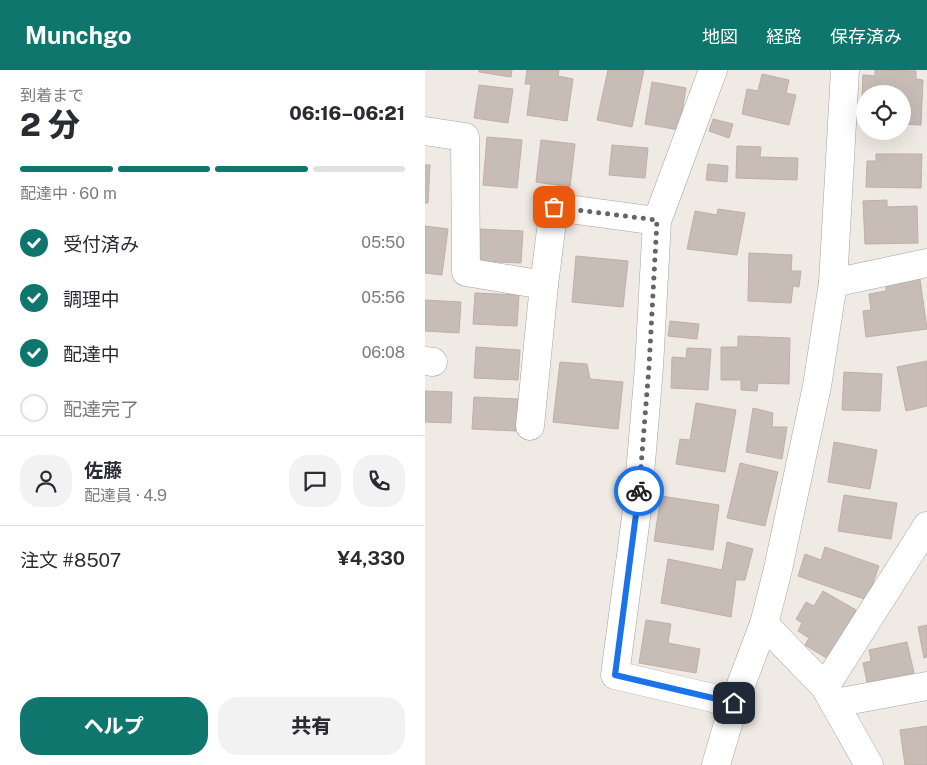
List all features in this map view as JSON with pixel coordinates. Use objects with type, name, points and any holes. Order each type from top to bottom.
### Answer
[{"type":"street","points":[[713,70],[657,220],[649,367],[637,510],[615,675],[734,703]]},
{"type":"street","points":[[715,765],[734,703],[763,624],[778,569],[817,386],[833,283],[845,70]]},
{"type":"street","points":[[425,131],[465,137],[466,272],[544,285]]},
{"type":"street","points":[[530,426],[554,207],[657,220]]},
{"type":"street","points":[[833,283],[927,263]]},
{"type":"street","points":[[830,695],[927,526]]},
{"type":"street","points":[[763,624],[830,695],[869,765]]},
{"type":"street","points":[[830,695],[927,686]]},
{"type":"building","points":[[479,70],[512,70],[511,77],[479,72]]},
{"type":"building","points":[[527,70],[559,70],[558,76],[573,79],[567,121],[527,115],[531,84],[525,84]]},
{"type":"building","points":[[608,70],[644,70],[632,127],[597,120]]},
{"type":"building","points":[[875,70],[916,71],[916,79],[923,80],[921,125],[911,124],[911,85],[863,85],[863,75],[875,76]]},
{"type":"building","points":[[762,74],[789,80],[786,93],[796,95],[789,125],[742,114],[747,89],[758,91]]},
{"type":"building","points":[[652,82],[686,88],[679,130],[645,124]]},
{"type":"building","points":[[479,85],[513,89],[508,123],[474,118]]},
{"type":"building","points":[[713,119],[733,124],[729,138],[709,131]]},
{"type":"building","points":[[487,137],[522,140],[517,188],[483,185]]},
{"type":"building","points":[[541,140],[575,144],[570,187],[536,182]]},
{"type":"building","points":[[612,145],[648,148],[645,178],[609,175]]},
{"type":"building","points":[[737,146],[761,147],[760,157],[798,158],[797,180],[736,178]]},
{"type":"building","points":[[876,154],[922,154],[921,188],[866,187],[867,161],[876,161]]},
{"type":"building","points":[[708,164],[728,166],[727,182],[706,180]]},
{"type":"building","points":[[425,165],[430,165],[428,203],[425,203]]},
{"type":"building","points":[[887,200],[887,207],[917,206],[918,243],[865,244],[863,201]]},
{"type":"building","points":[[718,209],[745,213],[737,255],[687,249],[695,211],[717,215]]},
{"type":"building","points":[[425,226],[448,229],[442,275],[425,273]]},
{"type":"building","points":[[478,229],[523,231],[521,263],[477,261]]},
{"type":"building","points":[[749,253],[792,255],[791,271],[801,271],[799,287],[793,286],[791,303],[748,301]]},
{"type":"building","points":[[576,256],[628,261],[623,307],[572,302]]},
{"type":"building","points":[[920,279],[927,329],[866,337],[863,311],[871,310],[869,294],[886,291],[886,284]]},
{"type":"building","points":[[475,293],[519,295],[517,326],[473,324]]},
{"type":"building","points":[[425,300],[461,302],[459,333],[425,331]]},
{"type":"building","points":[[670,321],[699,324],[697,339],[668,336]]},
{"type":"building","points":[[738,336],[790,338],[789,384],[758,383],[757,391],[741,390],[741,380],[721,380],[721,347],[738,347]]},
{"type":"building","points":[[476,347],[520,350],[518,380],[474,378]]},
{"type":"building","points":[[687,348],[711,349],[708,390],[671,388],[672,357],[686,358]]},
{"type":"building","points":[[927,361],[927,406],[906,411],[897,367]]},
{"type":"building","points":[[560,362],[587,364],[590,379],[623,382],[618,429],[553,422]]},
{"type":"building","points":[[844,372],[882,374],[880,411],[842,410]]},
{"type":"building","points":[[425,391],[452,392],[451,423],[425,422]]},
{"type":"building","points":[[474,397],[518,399],[516,431],[472,429]]},
{"type":"building","points":[[696,403],[736,410],[725,472],[676,464],[680,439],[690,440]]},
{"type":"building","points":[[753,408],[773,413],[772,427],[787,427],[782,459],[746,452]]},
{"type":"building","points":[[834,442],[877,450],[870,489],[828,482]]},
{"type":"building","points":[[740,463],[778,472],[765,526],[727,518]]},
{"type":"building","points":[[844,495],[897,503],[891,539],[838,531]]},
{"type":"building","points":[[661,496],[719,505],[713,550],[654,541]]},
{"type":"building","points":[[727,542],[753,549],[745,580],[736,580],[731,617],[661,603],[668,559],[722,570]]},
{"type":"building","points":[[825,547],[879,566],[867,600],[798,576],[805,554],[821,560]]},
{"type":"building","points":[[823,591],[856,610],[828,659],[805,645],[809,638],[798,631],[802,623],[796,619],[806,602],[814,606]]},
{"type":"building","points":[[646,620],[671,624],[668,643],[700,649],[696,673],[639,663]]},
{"type":"building","points":[[927,625],[927,657],[924,658],[918,627]]},
{"type":"building","points":[[907,642],[914,673],[867,682],[863,663],[871,661],[869,650]]},
{"type":"building","points":[[927,726],[927,765],[905,765],[900,730]]},
{"type":"way so far","points":[[554,207],[657,220],[649,367],[639,491]]},
{"type":"route","points":[[639,491],[615,675],[734,703]]}]
